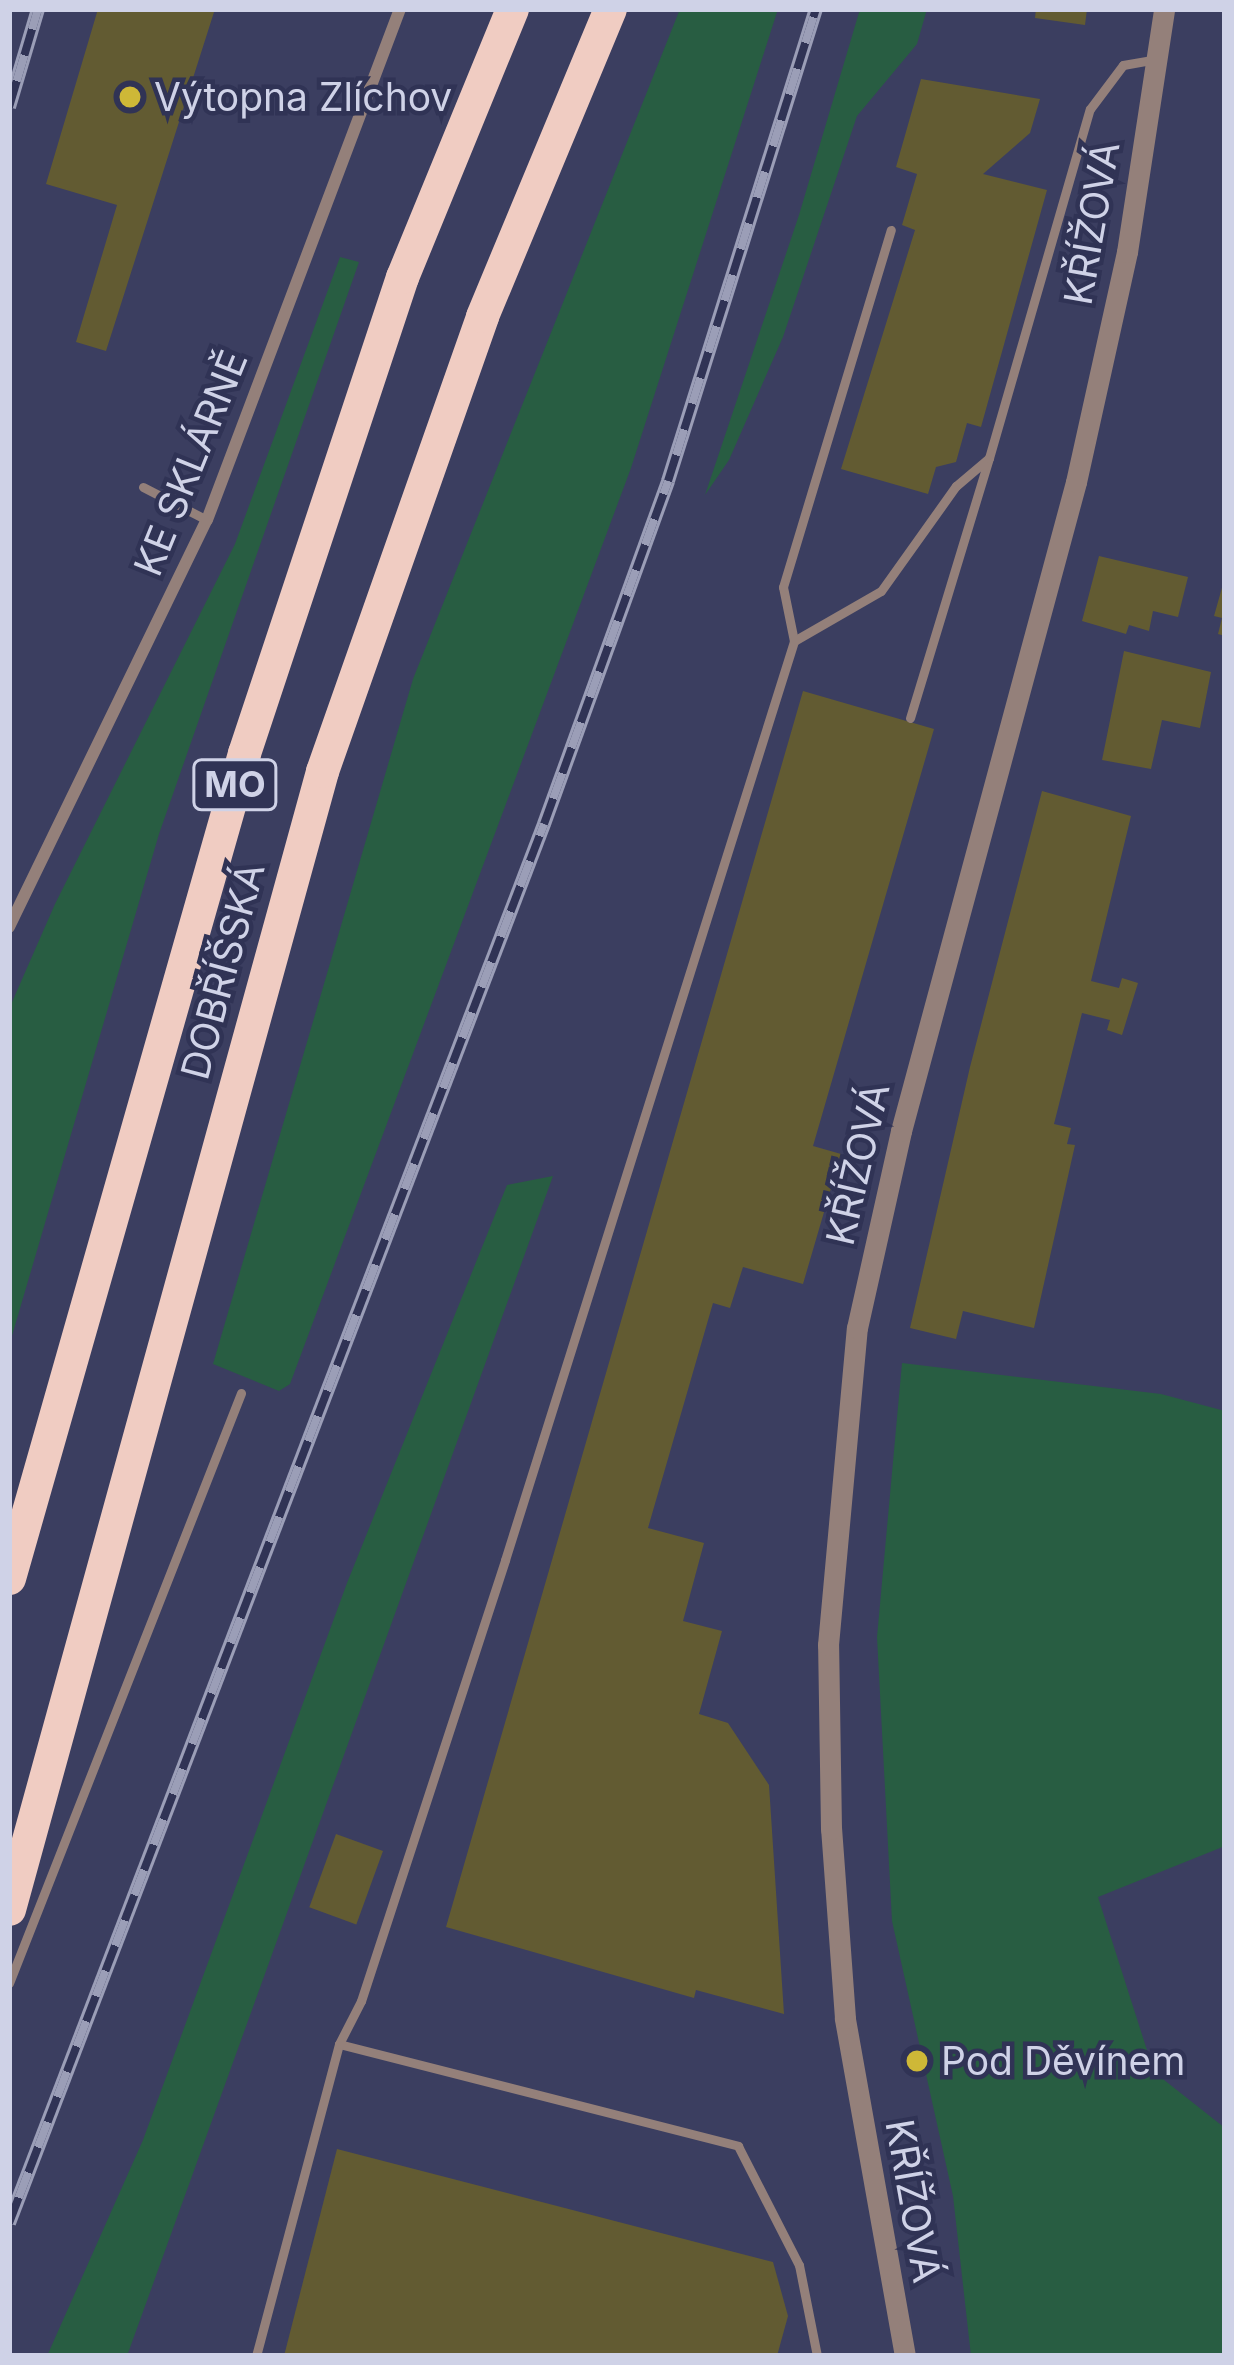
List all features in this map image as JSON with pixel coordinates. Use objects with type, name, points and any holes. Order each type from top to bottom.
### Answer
[{"type":"highway","name":"DOBŘÍŠSKÁ","points":[[9,1578],[244,753],[402,277],[512,9]]},
{"type":"highway","name":"DOBŘÍŠSKÁ","points":[[9,1909],[322,770],[482,316],[610,9]]},
{"type":"street","name":"KE SKLÁRNĚ","points":[[9,927],[207,520],[400,9]]},
{"type":"street","name":"KŘÍŽOVÁ","points":[[905,2356],[844,2018],[831,1829],[828,1645],[857,1328],[901,1131],[1076,482],[1126,252],[1164,9]]},
{"type":"lane","points":[[910,718],[1090,109],[1123,65],[1156,59]]},
{"type":"lane","points":[[256,2356],[339,2044],[361,2001],[505,1560],[794,641],[783,587],[891,230]]},
{"type":"lane","points":[[794,641],[881,591],[956,486],[988,458]]},
{"type":"lane","points":[[143,487],[207,520]]},
{"type":"lane","points":[[9,1983],[241,1393]]},
{"type":"lane","points":[[339,2044],[738,2146],[799,2265],[817,2356]]},
{"type":"green space","points":[[680,9],[778,9],[631,468],[290,1384],[279,1391],[213,1364],[413,679]]},
{"type":"green space","points":[[860,9],[927,9],[917,44],[857,116],[783,337],[729,460],[705,495],[799,215]]},
{"type":"green space","points":[[340,257],[359,262],[159,834],[9,1346],[9,1009],[55,904],[235,544]]},
{"type":"green space","points":[[553,1176],[127,2356],[47,2356],[143,2140],[347,1583],[507,1185]]},
{"type":"green space","points":[[902,1363],[1161,1394],[1225,1411],[1225,1846],[1098,1897],[1154,2072],[1225,2128],[1225,2356],[971,2356],[953,2196],[892,1921],[877,1637]]},
{"type":"building","name":"Výtopna Zlíchov","points":[[98,9],[215,9],[106,351],[76,342],[117,205],[46,184]]},
{"type":"building","points":[[1036,9],[1087,9],[1085,25],[1035,18]]},
{"type":"building","points":[[921,79],[1040,99],[1030,133],[983,174],[1047,190],[981,427],[967,423],[956,462],[936,467],[928,494],[841,469],[915,230],[902,225],[917,174],[896,167]]},
{"type":"building","points":[[1099,556],[1188,577],[1178,617],[1153,611],[1149,631],[1129,625],[1126,634],[1082,621]]},
{"type":"building","points":[[1225,577],[1225,636],[1218,634],[1222,618],[1214,616]]},
{"type":"building","points":[[1124,651],[1211,672],[1200,728],[1162,720],[1151,769],[1102,760]]},
{"type":"building","points":[[803,691],[934,729],[813,1146],[841,1154],[803,1284],[743,1267],[730,1308],[713,1303],[648,1528],[704,1543],[683,1621],[722,1631],[699,1714],[728,1723],[769,1785],[784,2014],[696,1990],[694,1998],[446,1927]]},
{"type":"building","points":[[1042,791],[1131,816],[1091,981],[1119,988],[1122,978],[1138,983],[1122,1035],[1107,1030],[1110,1020],[1082,1013],[1054,1124],[1071,1128],[1067,1144],[1075,1145],[1034,1328],[963,1311],[956,1339],[910,1328],[970,1067]]},
{"type":"building","points":[[336,1834],[383,1851],[356,1924],[309,1907]]},
{"type":"building","points":[[337,2149],[773,2262],[788,2316],[777,2356],[284,2356]]},
{"type":"railway","points":[[9,107],[38,9]]},
{"type":"railway","points":[[9,2223],[544,824],[668,481],[816,9]]},
{"type":"place","name":"Výtopna Zlíchov","points":[[130,97]]},
{"type":"place","name":"Pod Děvínem","points":[[917,2061]]}]
